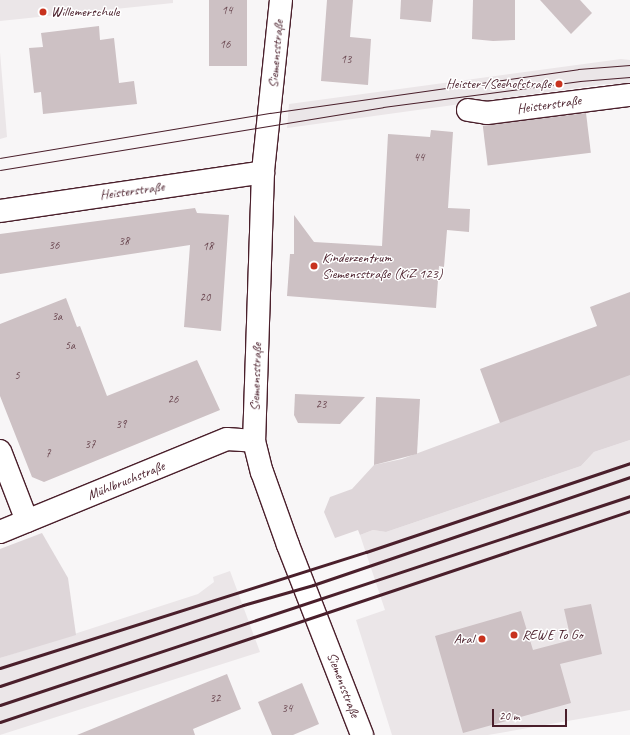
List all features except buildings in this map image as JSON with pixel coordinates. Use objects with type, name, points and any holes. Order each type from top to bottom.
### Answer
[{"type":"street","name":"Siemensstraße","points":[[281,0],[263,172],[254,441],[262,472],[288,545],[362,735]]},
{"type":"street","name":"Heisterstraße","points":[[468,110],[487,113],[630,95]]},
{"type":"street","name":"Heisterstraße","points":[[0,211],[263,172]]},
{"type":"street","name":"Mühlbruchstraße","points":[[0,532],[227,439],[254,441]]},
{"type":"street","points":[[0,451],[27,521]]},
{"type":"shaded area","name":"Willemerschule","points":[[0,0],[173,0],[173,3],[0,21]]},
{"type":"shaded area","points":[[0,52],[7,137],[0,139]]},
{"type":"shaded area","points":[[621,59],[630,60],[630,84],[606,84],[287,128],[289,104]]},
{"type":"shaded area","points":[[630,374],[630,440],[594,452],[581,466],[386,532],[373,530],[360,535],[358,530],[335,538],[324,512],[330,497],[352,489],[374,465],[402,459]]},
{"type":"shaded area","points":[[630,440],[630,710],[488,735],[392,735],[356,620],[385,610],[360,535],[373,530],[386,532],[581,466],[594,452]]},
{"type":"shaded area","points":[[42,533],[68,578],[76,635],[0,658],[0,549]]},
{"type":"shaded area","points":[[230,571],[260,652],[0,735],[0,658],[198,594],[214,582],[213,577]]},
{"type":"tram line","points":[[0,158],[270,113],[578,69],[630,65]]},
{"type":"tram line","points":[[0,170],[383,107],[580,81],[630,77]]},
{"type":"railway","points":[[0,668],[366,552],[630,463]]},
{"type":"railway","points":[[0,686],[243,605],[313,585],[630,477]]},
{"type":"railway","points":[[0,705],[630,496]]},
{"type":"railway","points":[[0,722],[630,511]]},
{"type":"place","name":"Willemerschule","points":[[43,12]]},
{"type":"place","name":"Heister-/Seehofstraße","points":[[559,84]]},
{"type":"place","name":"Kinderzentrum Siemensstraße (KiZ 123)","points":[[314,266]]},
{"type":"place","name":"REWE To Go","points":[[514,635]]},
{"type":"place","name":"Aral","points":[[482,639]]}]
